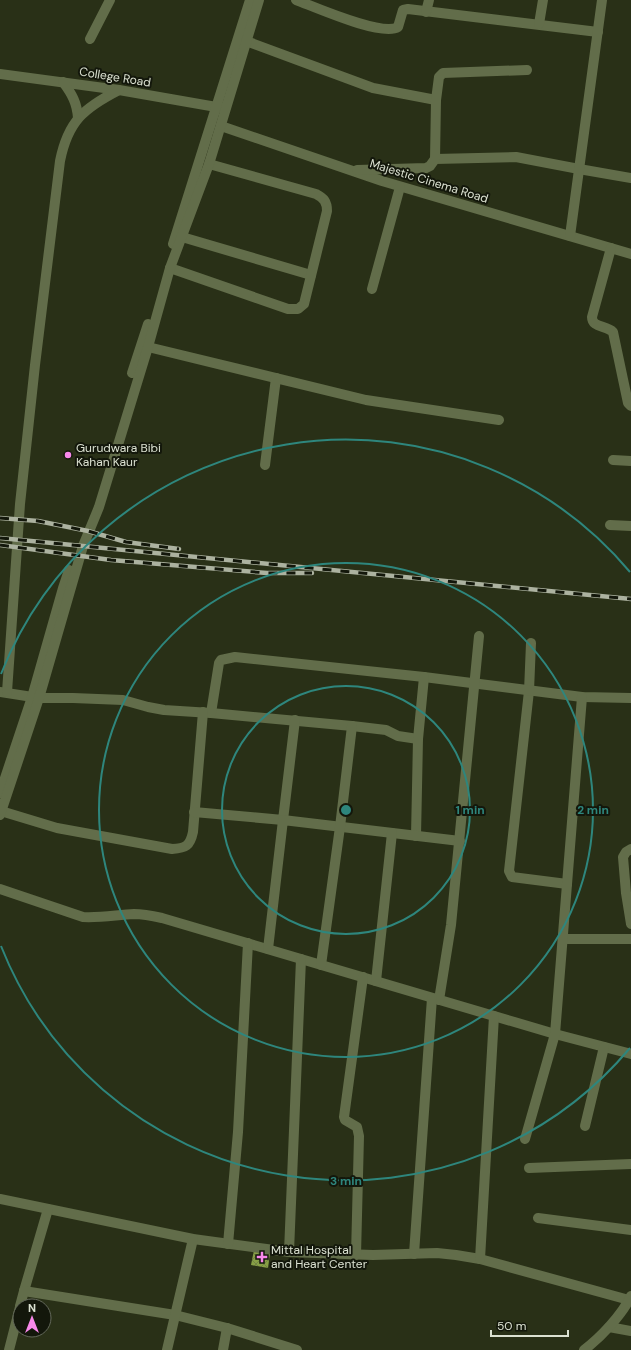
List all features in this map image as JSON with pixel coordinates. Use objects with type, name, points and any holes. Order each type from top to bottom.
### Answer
[{"type":"street","points":[[90,39],[110,0]]},
{"type":"street","points":[[0,793],[35,698],[83,546],[99,507],[170,268],[209,164],[221,126],[221,108],[250,0]]},
{"type":"street","points":[[35,698],[63,588],[91,509],[154,302],[221,108],[246,42],[259,0]]},
{"type":"street","points":[[296,0],[352,21],[386,30],[395,29],[398,27],[403,10],[408,10],[598,32]]},
{"type":"street","points":[[426,12],[429,0]]},
{"type":"street","points":[[539,24],[543,0]]},
{"type":"street","points":[[570,236],[602,0]]},
{"type":"street","points":[[246,42],[373,88],[436,100]]},
{"type":"street","points":[[351,170],[426,168],[430,166],[435,159],[436,100],[439,77],[443,73],[527,70]]},
{"type":"street","name":"College Road","points":[[0,74],[119,90],[221,108]]},
{"type":"street","points":[[63,82],[71,93],[76,104],[78,118]]},
{"type":"street","points":[[119,90],[98,102],[78,118],[70,128],[63,145],[35,364],[20,504],[4,692],[35,698],[111,698],[164,710],[207,712],[352,726],[386,730],[398,736],[418,738]]},
{"type":"street","name":"Majestic Cinema Road","points":[[221,126],[400,187],[631,254]]},
{"type":"street","points":[[435,159],[516,157],[631,178]]},
{"type":"street","points":[[170,268],[280,307],[294,310],[298,309],[304,304],[327,211],[327,204],[323,198],[316,194],[209,164]]},
{"type":"street","points":[[372,289],[400,187]]},
{"type":"street","points":[[182,237],[311,276]]},
{"type":"street","points":[[611,248],[592,321],[594,324],[609,329],[613,332],[628,402],[631,406]]},
{"type":"street","points":[[148,346],[366,400],[499,420]]},
{"type":"street","points":[[265,465],[276,378]]},
{"type":"street","points":[[613,460],[631,461]]},
{"type":"street","points":[[610,525],[631,526]]},
{"type":"street","points":[[414,1254],[436,999],[451,925],[479,636]]},
{"type":"street","points":[[531,643],[528,691],[510,875],[515,878],[567,884]]},
{"type":"street","points":[[6,779],[1,813],[57,828],[172,849],[187,846],[191,841],[193,832],[194,812],[207,712],[219,663],[221,660],[227,658],[235,657],[424,677],[582,697],[631,698]]},
{"type":"street","points":[[416,836],[418,738],[424,677]]},
{"type":"street","points":[[525,1139],[555,1034],[582,697]]},
{"type":"street","points":[[268,949],[295,720]]},
{"type":"street","points":[[321,965],[352,726]]},
{"type":"street","points":[[194,812],[283,820],[460,841]]},
{"type":"street","points":[[376,981],[392,833]]},
{"type":"street","points":[[631,849],[626,852],[623,857],[626,893],[631,924]]},
{"type":"street","points":[[0,889],[83,917],[96,918],[132,914],[148,915],[555,1034],[631,1054]]},
{"type":"street","points":[[563,939],[631,939]]},
{"type":"street","points":[[228,1244],[238,1132],[248,943]]},
{"type":"street","points":[[289,1252],[301,959]]},
{"type":"street","points":[[356,1255],[359,1136],[356,1127],[345,1120],[344,1117],[363,977]]},
{"type":"street","points":[[480,1259],[494,1016]]},
{"type":"street","points":[[585,1126],[604,1047]]},
{"type":"street","points":[[529,1168],[631,1164]]},
{"type":"street","points":[[0,1199],[193,1239],[289,1252],[356,1255],[437,1253],[456,1255],[480,1259],[630,1298],[609,1327],[584,1350]]},
{"type":"street","points":[[22,1298],[48,1209]]},
{"type":"street","points":[[538,1218],[631,1230]]},
{"type":"street","points":[[167,1350],[193,1239]]},
{"type":"street","points":[[24,1291],[175,1315],[227,1328],[297,1350]]},
{"type":"street","points":[[609,1327],[631,1331]]},
{"type":"street","points":[[223,1350],[227,1328]]},
{"type":"street","points":[[9,1350],[12,1338]]},
{"type":"building","points":[[254,1250],[270,1253],[268,1268],[251,1265]]},
{"type":"railway","points":[[0,518],[38,521],[88,531],[126,542],[179,549]]},
{"type":"railway","points":[[0,538],[631,599]]},
{"type":"railway","points":[[0,545],[111,560],[267,573],[312,573]]},
{"type":"place","name":"Gurudwara Bibi Kahan Kaur","points":[[68,455]]},
{"type":"place","name":"Mittal Hospital and Heart Center","points":[[262,1257]]}]
